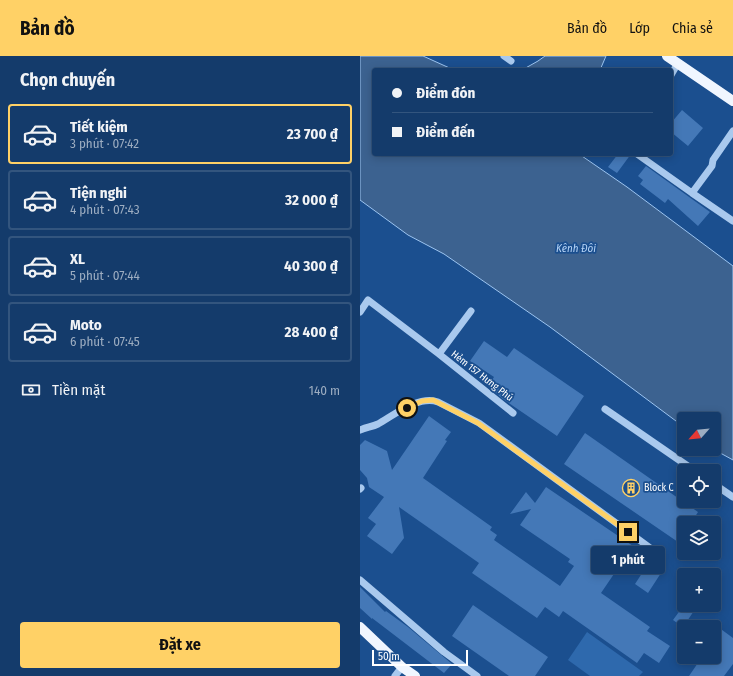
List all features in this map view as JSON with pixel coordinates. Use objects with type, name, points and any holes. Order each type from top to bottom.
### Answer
[{"type":"main road","points":[[667,56],[733,101]]},
{"type":"main road","points":[[360,627],[402,667],[415,676]]},
{"type":"street","points":[[673,72],[678,63]]},
{"type":"street","points":[[692,193],[712,166],[713,160],[733,131]]},
{"type":"street","points":[[640,156],[733,221]]},
{"type":"street","name":"Hẻm 157 Hưng Phú","points":[[360,312],[368,300],[513,413]]},
{"type":"street","name":"Hẻm 157 Hưng Phú","points":[[439,354],[471,311]]},
{"type":"street","points":[[360,430],[376,425],[422,401],[433,400],[438,402],[478,423],[652,550]]},
{"type":"street","points":[[605,409],[685,464]]},
{"type":"street","points":[[721,489],[733,497]]},
{"type":"street","points":[[360,580],[444,652],[477,676]]},
{"type":"street","points":[[395,676],[402,667]]},
{"type":"shaded area","points":[[587,632],[643,672],[639,676],[590,676],[568,660]]},
{"type":"water","name":"Kênh Đôi","points":[[360,56],[423,56],[450,68],[372,68],[372,156],[582,156],[627,187],[733,266],[733,460],[721,453],[721,412],[677,412],[677,422],[550,327],[444,254],[408,235],[360,200]]},
{"type":"water","points":[[545,56],[606,56],[601,68],[526,68]]},
{"type":"building","points":[[682,110],[703,128],[688,146],[673,134],[673,121]]},
{"type":"building","points":[[616,156],[630,156],[617,173],[608,167]]},
{"type":"building","points":[[646,166],[710,212],[698,226],[668,199],[665,203],[640,184],[643,180],[638,176]]},
{"type":"building","points":[[484,341],[507,357],[514,348],[584,396],[557,436],[503,399],[488,386],[494,377],[470,361]]},
{"type":"building","points":[[429,416],[451,432],[445,440],[447,441],[423,478],[492,527],[490,530],[497,535],[494,540],[560,586],[574,566],[568,562],[570,559],[520,525],[531,509],[510,514],[526,492],[535,503],[546,487],[633,546],[601,593],[650,627],[647,631],[670,646],[659,663],[644,653],[637,663],[563,611],[559,617],[545,607],[537,618],[472,573],[479,563],[399,507],[404,538],[392,554],[367,536],[376,524],[368,518],[384,497],[369,487],[367,478],[360,470],[360,445],[365,440],[387,451],[392,470]]},
{"type":"building","name":"Block C","points":[[585,433],[677,497],[677,508],[692,508],[698,512],[695,516],[677,516],[677,541],[564,464]]},
{"type":"building","points":[[648,564],[661,573],[648,593],[635,584]]},
{"type":"building","points":[[360,587],[385,612],[386,611],[408,627],[452,664],[444,673],[372,619],[360,608]]},
{"type":"building","points":[[473,605],[548,657],[535,676],[509,676],[452,636]]},
{"type":"building","points":[[679,612],[693,612],[688,620],[677,620],[677,623],[673,620]]},
{"type":"building","points":[[721,629],[733,638],[733,664],[724,676],[689,676],[697,664],[721,664]]},
{"type":"place","name":"Block C","points":[[631,488]]},
{"type":"route","points":[[407,408],[427,400],[433,400],[448,406],[478,423],[628,532]]}]
